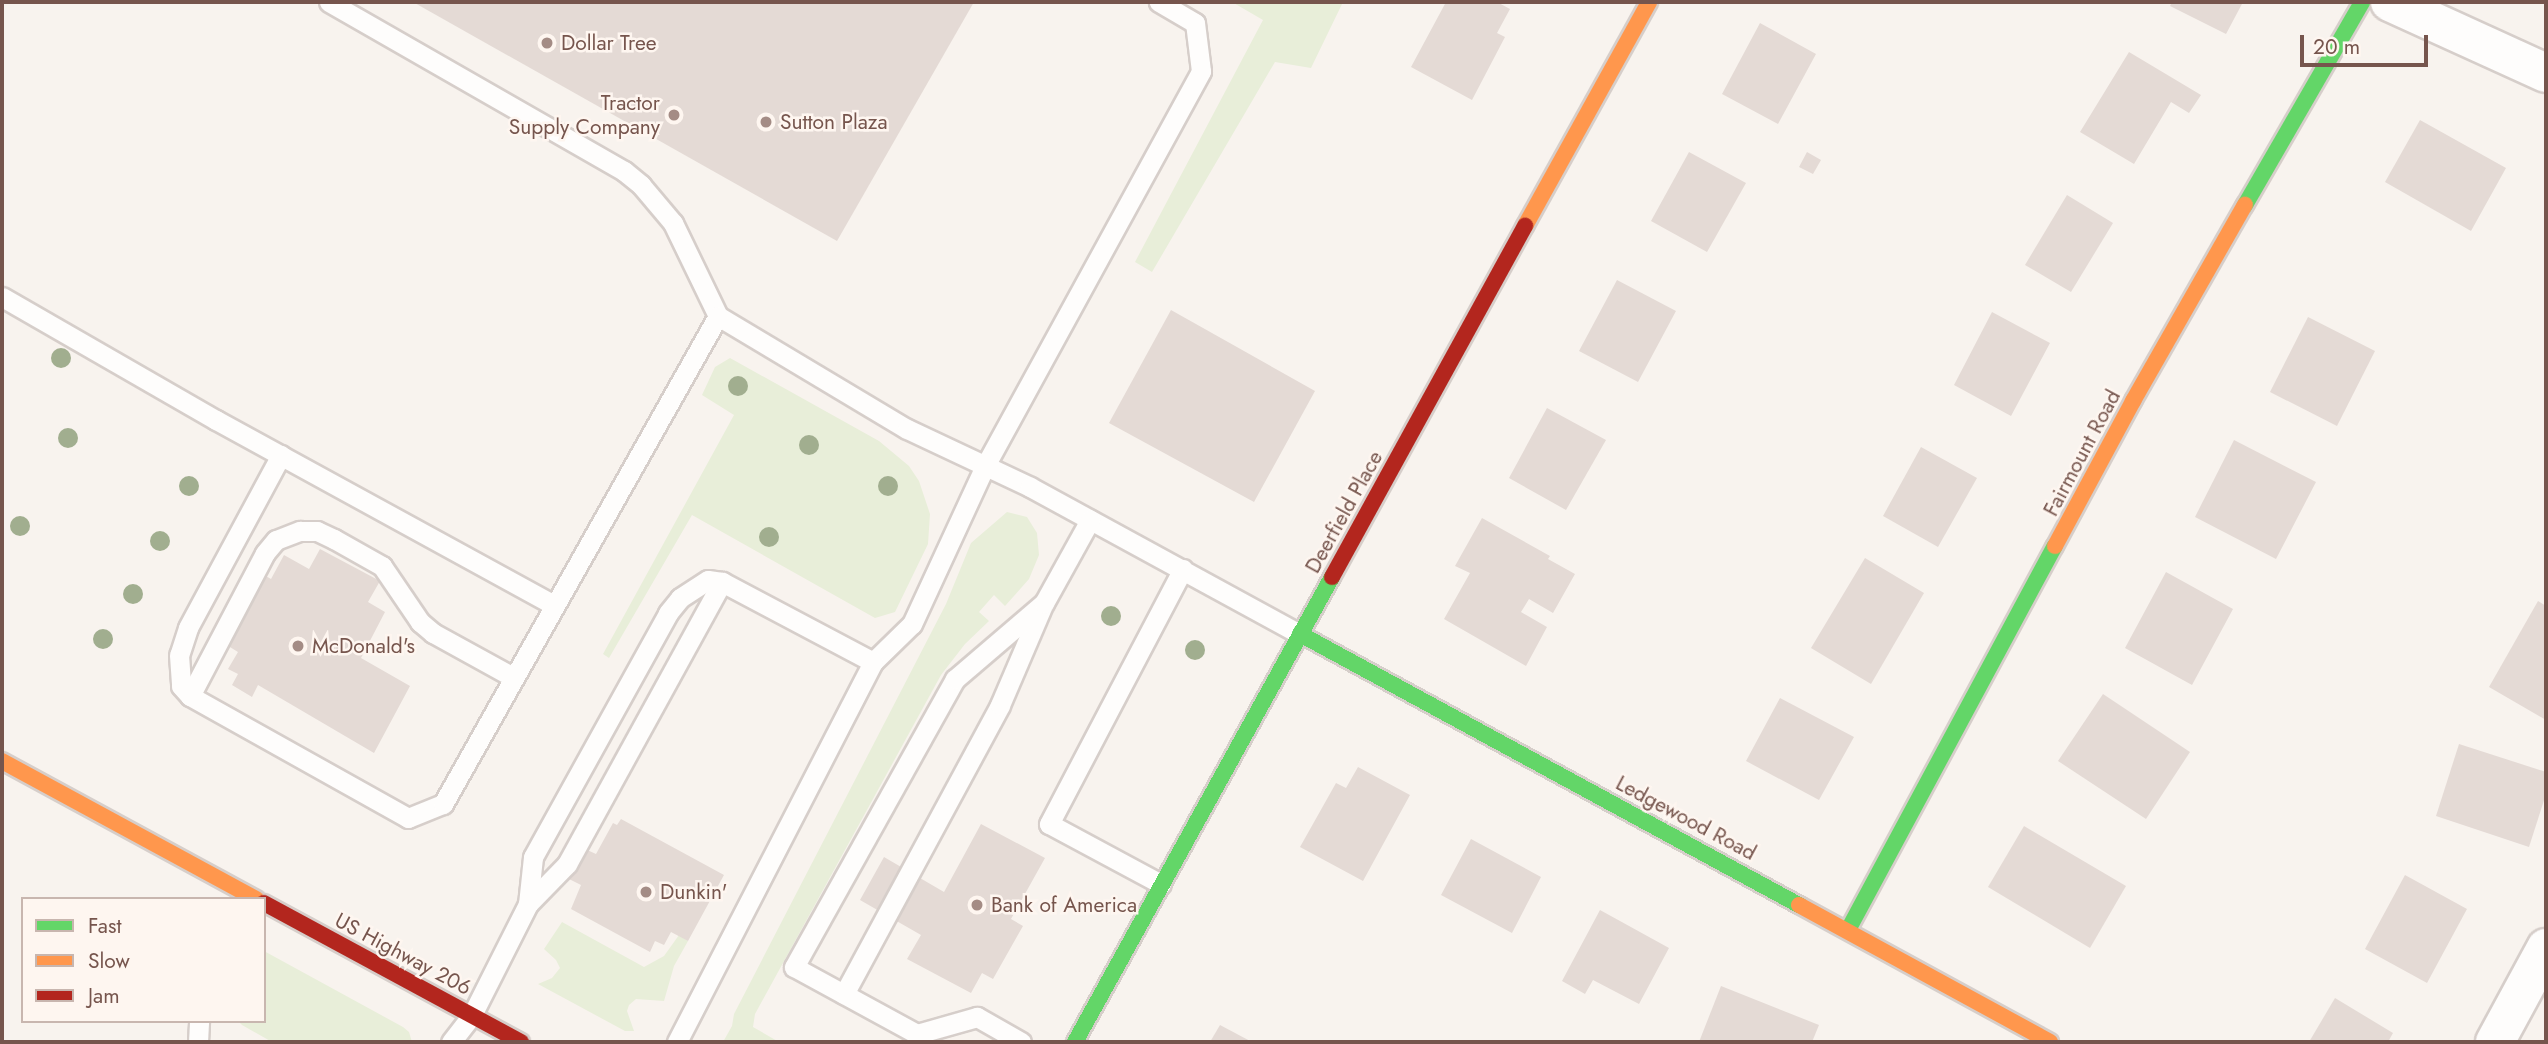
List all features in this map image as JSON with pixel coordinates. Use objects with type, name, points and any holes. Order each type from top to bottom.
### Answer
[{"type":"main road","name":"Deerfield Place","points":[[1074,1042],[1649,2]]},
{"type":"main road","name":"Fairmount Road","points":[[1848,930],[2133,401],[2362,2]]},
{"type":"main road","name":"Ledgewood Road","points":[[1300,634],[2050,1042]]},
{"type":"main road","points":[[2,761],[203,879],[251,897]]},
{"type":"main road","name":"US Highway 206","points":[[266,904],[521,1042]]},
{"type":"street","points":[[2390,2],[2546,74]]},
{"type":"street","points":[[2495,1042],[2546,948]]},
{"type":"lane","points":[[329,2],[624,171],[641,185],[673,223],[719,316],[907,429],[1090,520],[1300,634]]},
{"type":"lane","points":[[677,1042],[873,662],[912,624],[985,466],[1201,71],[1195,23],[1159,2]]},
{"type":"lane","points":[[2,297],[554,605]]},
{"type":"lane","points":[[281,455],[188,628],[179,655],[181,686],[190,696],[408,818],[443,804],[719,316]]},
{"type":"lane","points":[[844,995],[1000,705],[1044,603],[1090,520]]},
{"type":"lane","points":[[190,696],[265,553],[276,540],[300,531],[317,531],[382,566],[420,622],[442,638],[513,677]]},
{"type":"lane","points":[[1161,884],[1049,824],[1183,569]]},
{"type":"lane","points":[[528,904],[533,857],[668,613],[680,598],[695,587],[708,580],[722,582],[873,662]]},
{"type":"lane","points":[[451,1042],[472,1015],[528,904],[567,864],[722,582]]},
{"type":"lane","points":[[1021,1042],[977,1017],[917,1034],[794,967],[955,679],[1044,603]]},
{"type":"lane","points":[[198,1042],[199,1023]]},
{"type":"green space","points":[[1232,2],[1343,2],[1311,68],[1275,62],[1152,272],[1135,262],[1263,20]]},
{"type":"green space","points":[[730,358],[879,441],[909,466],[919,481],[930,514],[928,544],[895,612],[875,618],[692,515],[609,658],[603,654],[734,415],[702,395],[715,367]]},
{"type":"green space","points":[[1007,512],[1027,517],[1037,533],[1039,555],[1029,579],[1005,606],[994,595],[979,612],[989,621],[965,644],[941,675],[755,1014],[753,1027],[779,1042],[723,1042],[732,1026],[734,1014],[946,604],[971,543]]},
{"type":"green space","points":[[562,922],[644,967],[664,956],[679,935],[688,941],[674,966],[664,1001],[636,999],[629,1005],[627,1011],[634,1031],[625,1031],[538,984],[552,978],[560,968],[544,949]]},
{"type":"green space","points":[[266,952],[403,1027],[409,1032],[412,1042],[272,1042],[240,1023],[266,1023]]},
{"type":"building","name":"Sutton Plaza","points":[[413,2],[974,2],[837,241]]},
{"type":"building","points":[[1446,2],[1497,2],[1510,9],[1497,33],[1505,37],[1472,100],[1411,67]]},
{"type":"building","points":[[2172,2],[2243,2],[2226,34],[2170,6]]},
{"type":"building","points":[[1760,23],[1816,54],[1778,124],[1722,94]]},
{"type":"building","points":[[2129,52],[2201,95],[2189,113],[2171,102],[2134,164],[2080,132]]},
{"type":"building","points":[[2420,120],[2506,168],[2471,231],[2385,182]]},
{"type":"building","points":[[1689,152],[1746,183],[1707,252],[1651,221]]},
{"type":"building","points":[[1807,152],[1821,160],[1813,174],[1799,167]]},
{"type":"building","points":[[2067,195],[2113,223],[2071,292],[2025,265]]},
{"type":"building","points":[[1617,280],[1676,311],[1638,382],[1579,351]]},
{"type":"building","points":[[1171,310],[1315,391],[1254,502],[1109,423]]},
{"type":"building","points":[[1992,312],[2050,343],[2011,416],[1954,385]]},
{"type":"building","points":[[2308,317],[2375,351],[2337,426],[2270,392]]},
{"type":"building","points":[[1547,408],[1606,440],[1566,510],[1509,478]]},
{"type":"building","points":[[2234,440],[2316,482],[2276,559],[2195,517]]},
{"type":"building","points":[[1921,447],[1977,478],[1938,547],[1883,516]]},
{"type":"building","points":[[1482,518],[1550,556],[1548,559],[1575,574],[1553,613],[1529,599],[1521,612],[1547,627],[1526,666],[1444,619],[1470,573],[1455,566]]},
{"type":"building","name":"McDonald's","points":[[320,549],[380,581],[368,602],[385,612],[361,658],[410,686],[374,753],[258,685],[252,697],[232,685],[238,674],[228,669],[238,652],[220,641],[259,572],[271,579],[284,555],[309,569]]},
{"type":"building","points":[[1865,558],[1924,593],[1871,684],[1811,648]]},
{"type":"building","points":[[2166,572],[2233,609],[2192,685],[2125,648]]},
{"type":"building","points":[[2538,601],[2546,606],[2546,720],[2489,687]]},
{"type":"building","points":[[2103,694],[2190,752],[2146,819],[2058,761]]},
{"type":"building","points":[[1780,698],[1854,737],[1819,800],[1746,761]]},
{"type":"building","points":[[2459,744],[2546,772],[2546,794],[2529,847],[2436,816]]},
{"type":"building","points":[[1358,767],[1410,795],[1363,881],[1300,847],[1336,783],[1346,788]]},
{"type":"building","name":"Dunkin'","points":[[621,819],[724,875],[688,941],[671,932],[664,945],[655,941],[650,952],[571,909],[581,885],[569,879],[585,849],[596,854],[613,823],[617,825]]},
{"type":"building","name":"Bank of America","points":[[981,824],[1045,858],[1011,919],[1023,926],[993,979],[982,973],[971,993],[907,959],[921,935],[860,900],[884,857],[944,892]]},
{"type":"building","points":[[2024,826],[2126,886],[2090,948],[1988,887]]},
{"type":"building","points":[[1471,839],[1541,877],[1512,933],[1441,895]]},
{"type":"building","points":[[2405,875],[2467,909],[2427,983],[2365,949]]},
{"type":"building","points":[[1600,910],[1669,948],[1639,1004],[1593,980],[1585,994],[1562,981]]},
{"type":"building","points":[[1721,986],[1819,1025],[1812,1042],[1699,1042]]},
{"type":"building","points":[[2335,998],[2393,1033],[2388,1042],[2309,1042]]},
{"type":"building","points":[[1220,1025],[1252,1042],[1210,1042]]},
{"type":"traffic: fast","points":[[2245,205],[2362,2]]},
{"type":"traffic: fast","points":[[1848,930],[2055,546]]},
{"type":"traffic: fast","points":[[1075,1042],[1332,577]]},
{"type":"traffic: fast","points":[[1300,634],[1799,905]]},
{"type":"traffic: slow","points":[[1525,226],[1649,2]]},
{"type":"traffic: slow","points":[[2055,546],[2133,401],[2245,205]]},
{"type":"traffic: slow","points":[[2,761],[252,897]]},
{"type":"traffic: slow","points":[[1799,905],[2050,1042]]},
{"type":"traffic: jam","points":[[1332,577],[1525,226]]},
{"type":"traffic: jam","points":[[266,904],[521,1042]]},
{"type":"place","name":"Dollar Tree","points":[[547,43]]},
{"type":"place","name":"Tractor Supply Company","points":[[674,115]]},
{"type":"place","name":"Sutton Plaza","points":[[766,122]]},
{"type":"place","name":"McDonald's","points":[[298,646]]},
{"type":"place","name":"Dunkin'","points":[[646,892]]},
{"type":"place","name":"Bank of America","points":[[977,905]]}]
